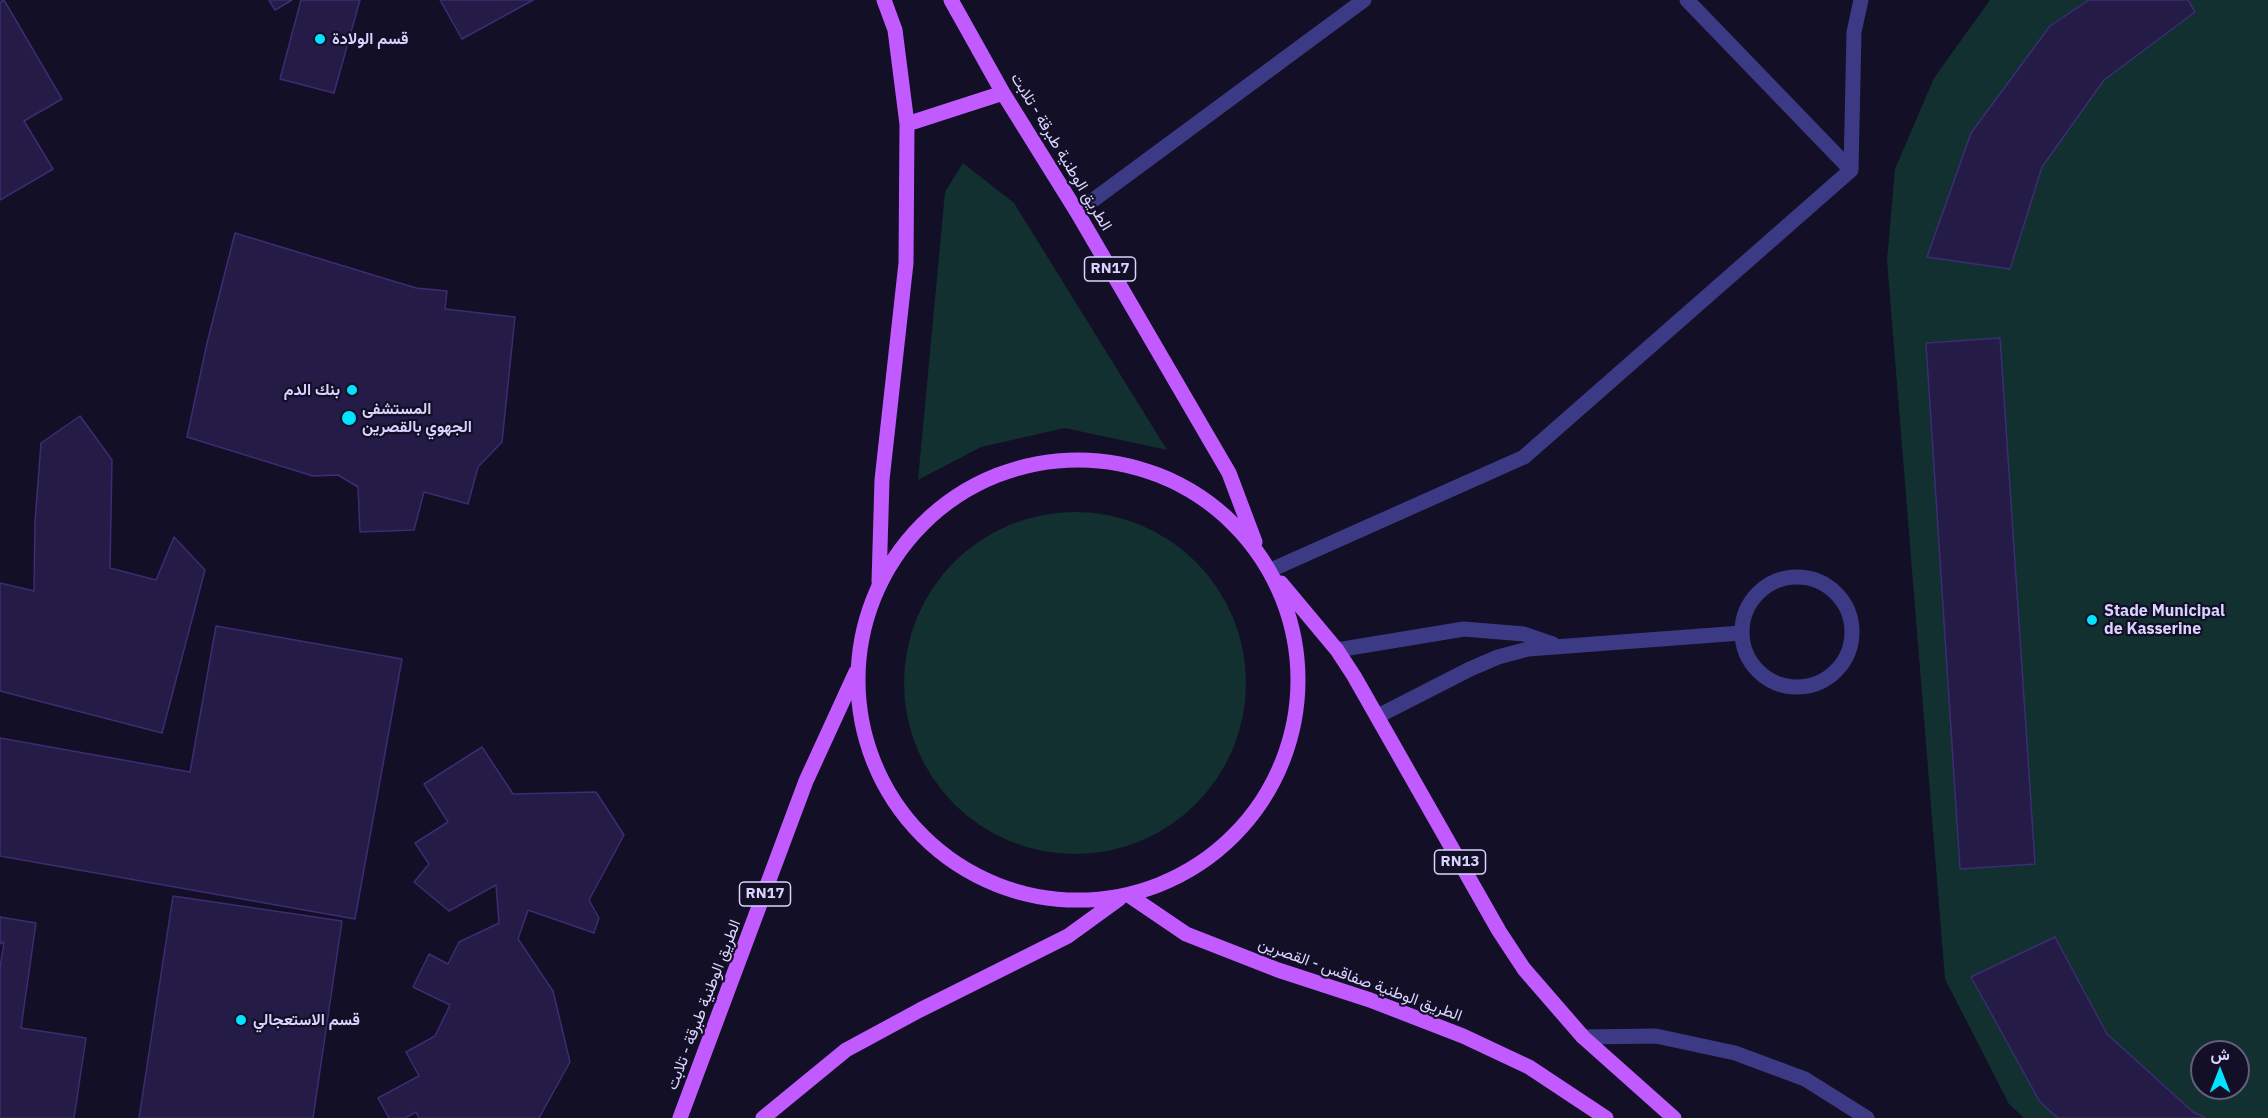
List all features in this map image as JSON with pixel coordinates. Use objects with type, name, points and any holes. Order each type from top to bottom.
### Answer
[{"type":"main road","points":[[879,582],[882,480],[906,263],[908,124],[895,30],[884,0]]},
{"type":"main road","name":"الطريق الوطنية طبرقة - تلابت","points":[[951,0],[1003,93],[1077,212],[1229,472],[1256,545]]},
{"type":"main road","points":[[908,124],[1003,93]]},
{"type":"main road","points":[[763,1118],[846,1050],[1068,936],[1125,898],[1193,871],[1244,830],[1277,775],[1295,711],[1294,644],[1275,574],[1256,545],[1201,494],[1132,465],[1057,459],[984,479],[923,522],[879,582],[863,626],[856,672],[864,738],[890,798],[933,848],[989,884],[1053,901],[1125,898]]},
{"type":"main road","name":"RN13","points":[[1275,574],[1337,650],[1378,716],[1499,931],[1524,969],[1582,1037],[1674,1118]]},
{"type":"main road","name":"الطريق الوطنية طبرقة - تلابت","points":[[680,1118],[807,781],[856,672]]},
{"type":"main road","name":"الطريق الوطنية صفاقس - القصرين","points":[[1125,898],[1186,934],[1278,970],[1370,1000],[1473,1041],[1529,1067],[1606,1118]]},
{"type":"street","points":[[1077,212],[1364,0]]},
{"type":"street","points":[[1687,0],[1851,170]]},
{"type":"street","points":[[1275,574],[1524,457],[1851,170],[1854,32],[1861,0]]},
{"type":"street","points":[[1796,577],[1815,580],[1832,590],[1845,604],[1852,622],[1852,642],[1845,660],[1833,675],[1816,685],[1797,688],[1780,685],[1764,678],[1752,666],[1744,650],[1741,633],[1743,616],[1751,600],[1763,588],[1779,580],[1796,577]]},
{"type":"street","points":[[1337,650],[1464,629],[1524,634],[1559,646]]},
{"type":"street","points":[[1378,716],[1470,669],[1498,657],[1528,649],[1741,633]]},
{"type":"street","points":[[1582,1037],[1656,1036],[1735,1053],[1804,1079],[1867,1118]]},
{"type":"green space","name":"Stade Municipal de Kasserine","points":[[1990,0],[2268,0],[2268,1118],[2024,1118],[2009,1104],[1945,979],[1887,260],[1895,169],[1934,78]]},
{"type":"green space","points":[[963,163],[1014,203],[1167,450],[1065,428],[981,447],[918,480],[945,192]]},
{"type":"green space","points":[[1075,512],[1108,515],[1140,525],[1170,541],[1196,562],[1217,588],[1233,618],[1243,650],[1246,683],[1243,716],[1233,748],[1217,778],[1196,804],[1170,825],[1140,841],[1108,851],[1075,854],[1042,851],[1010,841],[980,825],[954,804],[933,778],[917,748],[907,716],[904,683],[907,650],[917,618],[933,588],[954,562],[980,541],[1010,525],[1042,515]]},
{"type":"building","points":[[4,0],[62,99],[24,121],[53,169],[0,200],[0,2]]},
{"type":"building","points":[[269,0],[292,0],[275,10]]},
{"type":"building","name":"قسم الولادة","points":[[301,0],[360,0],[334,93],[280,79]]},
{"type":"building","name":"قسم الولادة","points":[[440,0],[533,0],[462,39]]},
{"type":"building","points":[[2089,0],[2188,0],[2195,12],[2104,80],[2042,167],[2010,269],[1927,257],[1971,133],[2050,26]]},
{"type":"building","name":"بنك الدم","points":[[235,233],[416,288],[447,291],[445,309],[515,317],[502,442],[478,467],[468,504],[424,492],[414,530],[360,532],[358,487],[338,475],[313,476],[187,437],[207,343]]},
{"type":"building","points":[[2000,338],[2035,864],[1960,869],[1926,343]]},
{"type":"building","points":[[80,416],[112,460],[110,568],[156,580],[174,537],[205,570],[162,733],[0,691],[0,583],[34,591],[35,522],[41,443]]},
{"type":"building","points":[[216,626],[402,659],[355,919],[0,856],[0,738],[190,772]]},
{"type":"building","points":[[482,747],[513,794],[596,792],[624,835],[589,900],[599,918],[594,933],[528,910],[518,939],[553,991],[570,1062],[539,1118],[419,1118],[416,1112],[405,1118],[389,1118],[378,1098],[419,1076],[406,1052],[435,1036],[450,1005],[413,987],[429,954],[448,964],[459,942],[499,923],[496,885],[449,911],[414,882],[429,864],[415,843],[448,822],[424,784]]},
{"type":"building","name":"قسم الاستعجالي","points":[[173,896],[342,921],[313,1118],[139,1118]]},
{"type":"building","points":[[0,917],[36,923],[21,1028],[86,1038],[74,1118],[0,1118],[0,968],[4,942],[0,944]]},
{"type":"building","points":[[2055,937],[2107,1034],[2193,1112],[2206,1118],[2058,1118],[2040,1102],[1971,977]]},
{"type":"place","name":"قسم الولادة","points":[[320,39]]},
{"type":"place","name":"بنك الدم","points":[[352,390]]},
{"type":"place","name":"المستشفى الجهوي بالقصرين","points":[[349,418]]},
{"type":"place","name":"Stade Municipal de Kasserine","points":[[2092,620]]},
{"type":"place","name":"قسم الاستعجالي","points":[[241,1020]]}]
